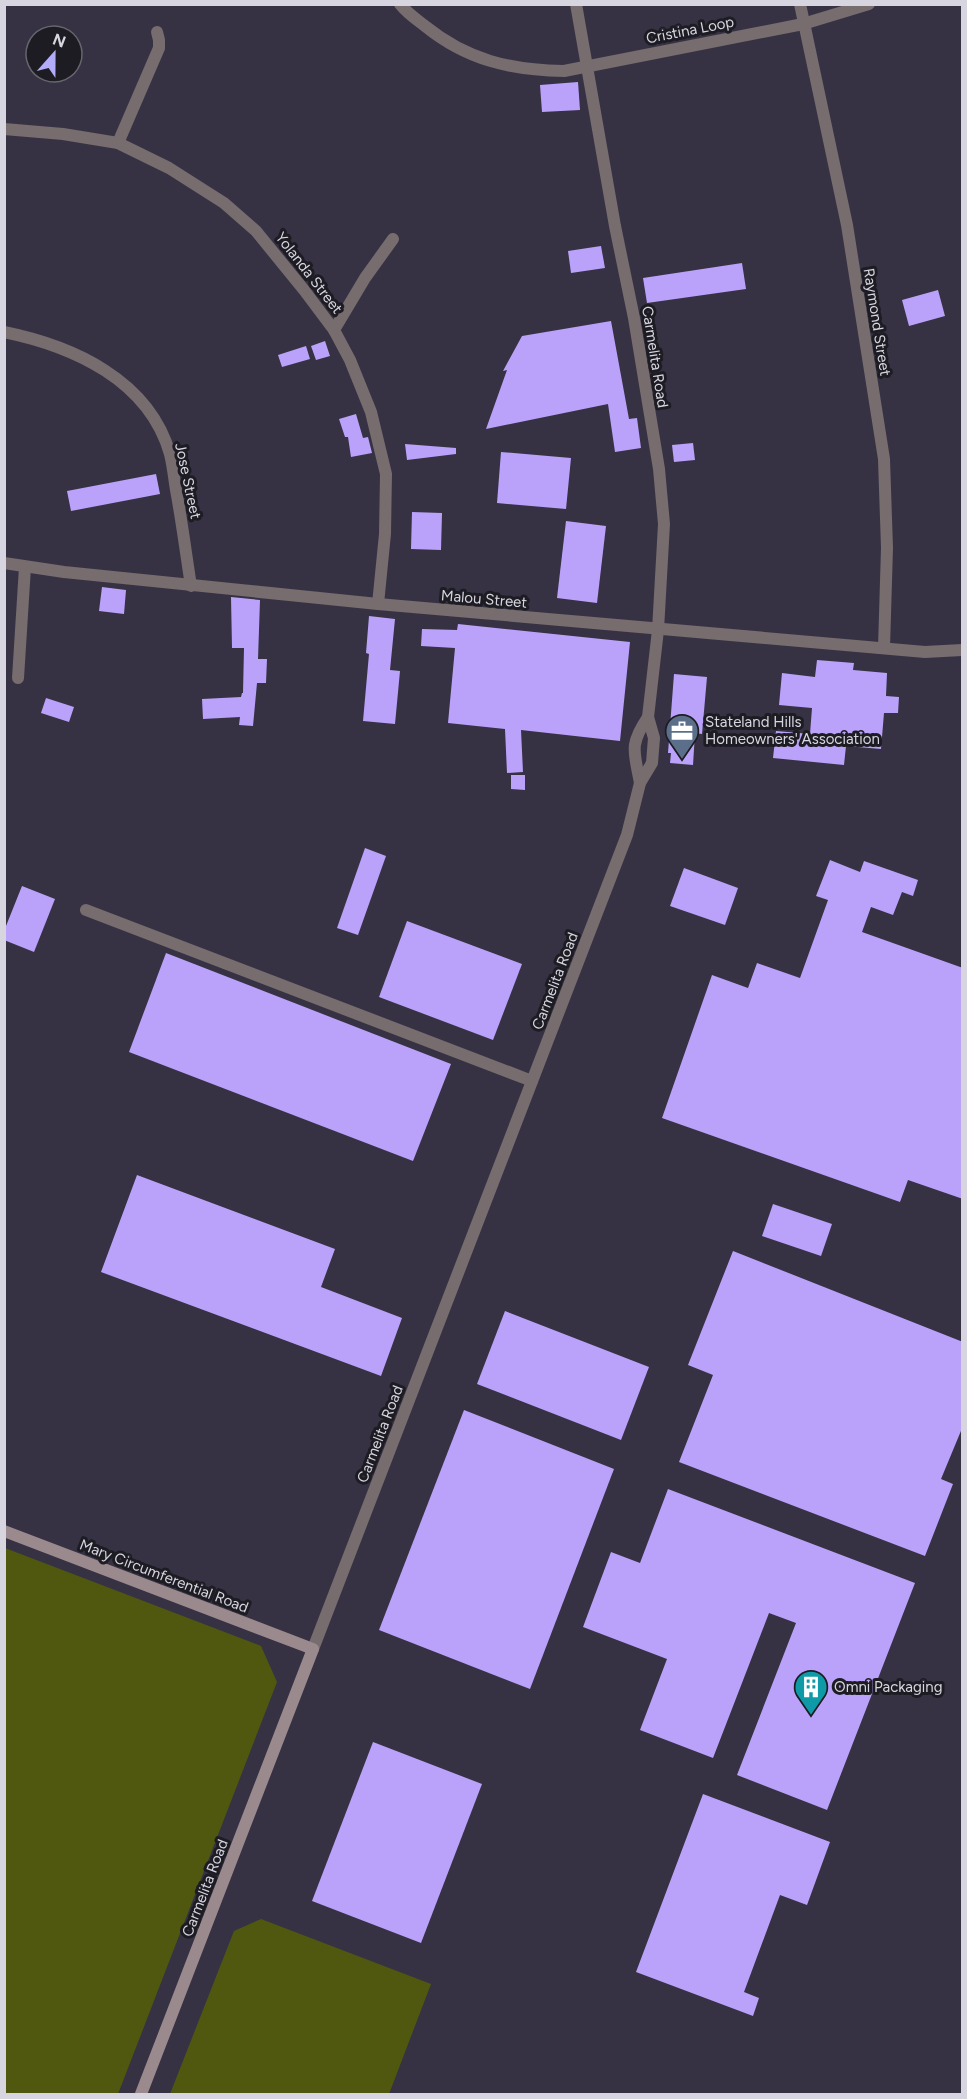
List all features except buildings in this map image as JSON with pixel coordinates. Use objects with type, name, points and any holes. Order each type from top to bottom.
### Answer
[{"type":"street","name":"Cristina Loop","points":[[400,4],[404,10],[446,43],[489,62],[540,70],[564,71],[803,24],[869,4]]},
{"type":"street","name":"Carmelita Road","points":[[141,2094],[627,835],[640,783],[652,764],[654,738],[648,717],[658,630],[664,524],[658,469],[634,318],[615,226],[576,4]]},
{"type":"street","name":"Raymond Street","points":[[800,4],[847,225],[884,459],[887,548],[884,648]]},
{"type":"street","points":[[118,143],[159,48],[157,32]]},
{"type":"street","name":"Yolanda Street","points":[[4,129],[63,134],[118,143],[170,168],[224,203],[256,231],[334,330],[350,360],[371,412],[386,474],[385,534],[378,604]]},
{"type":"street","points":[[334,330],[365,278],[393,239]]},
{"type":"street","name":"Jose Street","points":[[4,332],[31,338],[75,353],[114,375],[138,399],[157,425],[170,453],[190,586]]},
{"type":"street","name":"Malou Street","points":[[4,563],[190,586],[658,630],[925,652],[963,650]]},
{"type":"street","points":[[18,678],[25,567]]},
{"type":"street","name":"Carmelita Road","points":[[640,783],[635,753],[636,736],[648,717]]},
{"type":"street","points":[[86,910],[532,1081]]},
{"type":"street","name":"Mary Circumferential Road","points":[[4,1531],[313,1649]]},
{"type":"green space","points":[[5,1548],[261,1646],[277,1682],[118,2094],[5,2094]]},
{"type":"green space","points":[[261,1919],[431,1984],[389,2094],[170,2094],[234,1931]]},
{"type":"place","name":"Stateland Hills Homeowners' Association","points":[[682,760]]},
{"type":"place","name":"Omni Packaging","points":[[811,1716]]}]
